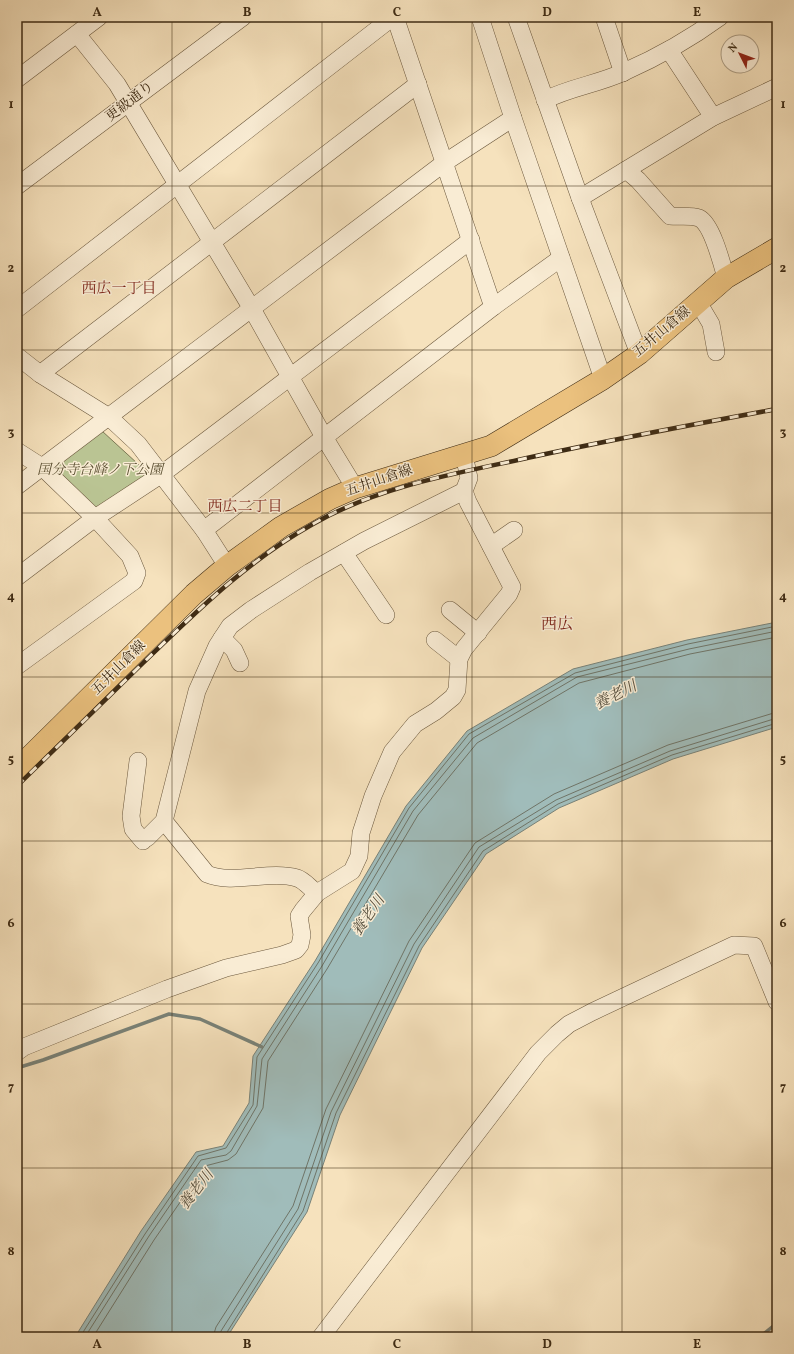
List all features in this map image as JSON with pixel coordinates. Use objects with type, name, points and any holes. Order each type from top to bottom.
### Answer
[{"type":"main road","name":"五井山倉線","points":[[17,769],[194,594],[227,566],[281,527],[330,499],[355,488],[491,446],[604,380],[639,354],[726,278],[777,248]]},
{"type":"street","points":[[17,79],[99,17]]},
{"type":"street","name":"更級通り","points":[[17,186],[129,104],[243,17]]},
{"type":"street","points":[[17,309],[394,17],[494,307]]},
{"type":"street","points":[[480,17],[513,118],[604,380]]},
{"type":"street","points":[[516,17],[580,198],[639,354]]},
{"type":"street","points":[[604,17],[623,73]]},
{"type":"street","points":[[546,100],[560,93],[623,73],[669,50],[720,17]]},
{"type":"street","points":[[77,34],[117,84],[252,309],[324,438],[355,488]]},
{"type":"street","points":[[669,50],[713,117]]},
{"type":"street","points":[[40,374],[418,84]]},
{"type":"street","points":[[580,198],[713,117],[777,87]]},
{"type":"street","points":[[17,486],[444,163],[513,118]]},
{"type":"street","points":[[626,170],[638,180],[670,216],[697,217],[703,220],[719,255],[726,278]]},
{"type":"street","points":[[17,576],[95,518],[162,474],[471,240]]},
{"type":"street","points":[[204,530],[494,307],[561,258]]},
{"type":"street","points":[[698,302],[711,324],[716,352]]},
{"type":"street","points":[[17,356],[40,374],[109,417],[138,444],[204,530],[227,566]]},
{"type":"street","points":[[17,451],[42,467],[95,518],[130,556],[137,573],[134,581],[17,666]]},
{"type":"street","points":[[138,761],[131,816],[133,829],[145,839],[164,821],[197,691],[206,668],[230,626],[251,610],[344,553],[464,491],[470,478],[464,455]]},
{"type":"street","points":[[17,1052],[24,1047],[174,987],[226,968],[282,955],[296,950],[300,945],[302,935],[299,916],[317,893],[352,871],[359,856],[363,826],[392,752],[415,724],[453,697],[457,690],[459,659],[509,594],[512,587],[464,491]]},
{"type":"street","points":[[491,546],[514,530]]},
{"type":"street","points":[[344,553],[386,615]]},
{"type":"street","points":[[450,610],[478,633]]},
{"type":"street","points":[[222,638],[234,650],[240,664]]},
{"type":"street","points":[[435,640],[459,659]]},
{"type":"street","points":[[164,821],[207,874],[215,877],[262,876],[298,878],[317,893]]},
{"type":"street","points":[[321,1337],[538,1053],[569,1024],[645,986],[734,945],[754,946],[777,1002]]},
{"type":"green space","name":"国分寺台峰ノ下公園","points":[[102,431],[150,475],[101,513],[53,467]]},
{"type":"water","name":"養老川","points":[[777,622],[777,727],[673,759],[559,808],[486,854],[422,948],[340,1115],[307,1212],[227,1337],[75,1337],[141,1231],[196,1152],[223,1146],[249,1103],[253,1056],[315,961],[406,806],[467,731],[573,669],[687,640]]},
{"type":"waterway","points":[[17,1068],[169,1014],[200,1019],[262,1047]]},
{"type":"waterway","points":[[760,1337],[777,1323]]},
{"type":"railway","points":[[17,786],[163,644],[224,588],[266,554],[289,538],[337,512],[387,492],[439,477],[679,427],[777,409]]},
{"type":"district","name":"西広一丁目","points":[[119,289]]},
{"type":"district","name":"西広二丁目","points":[[245,507]]},
{"type":"district","name":"西広","points":[[557,625]]}]
